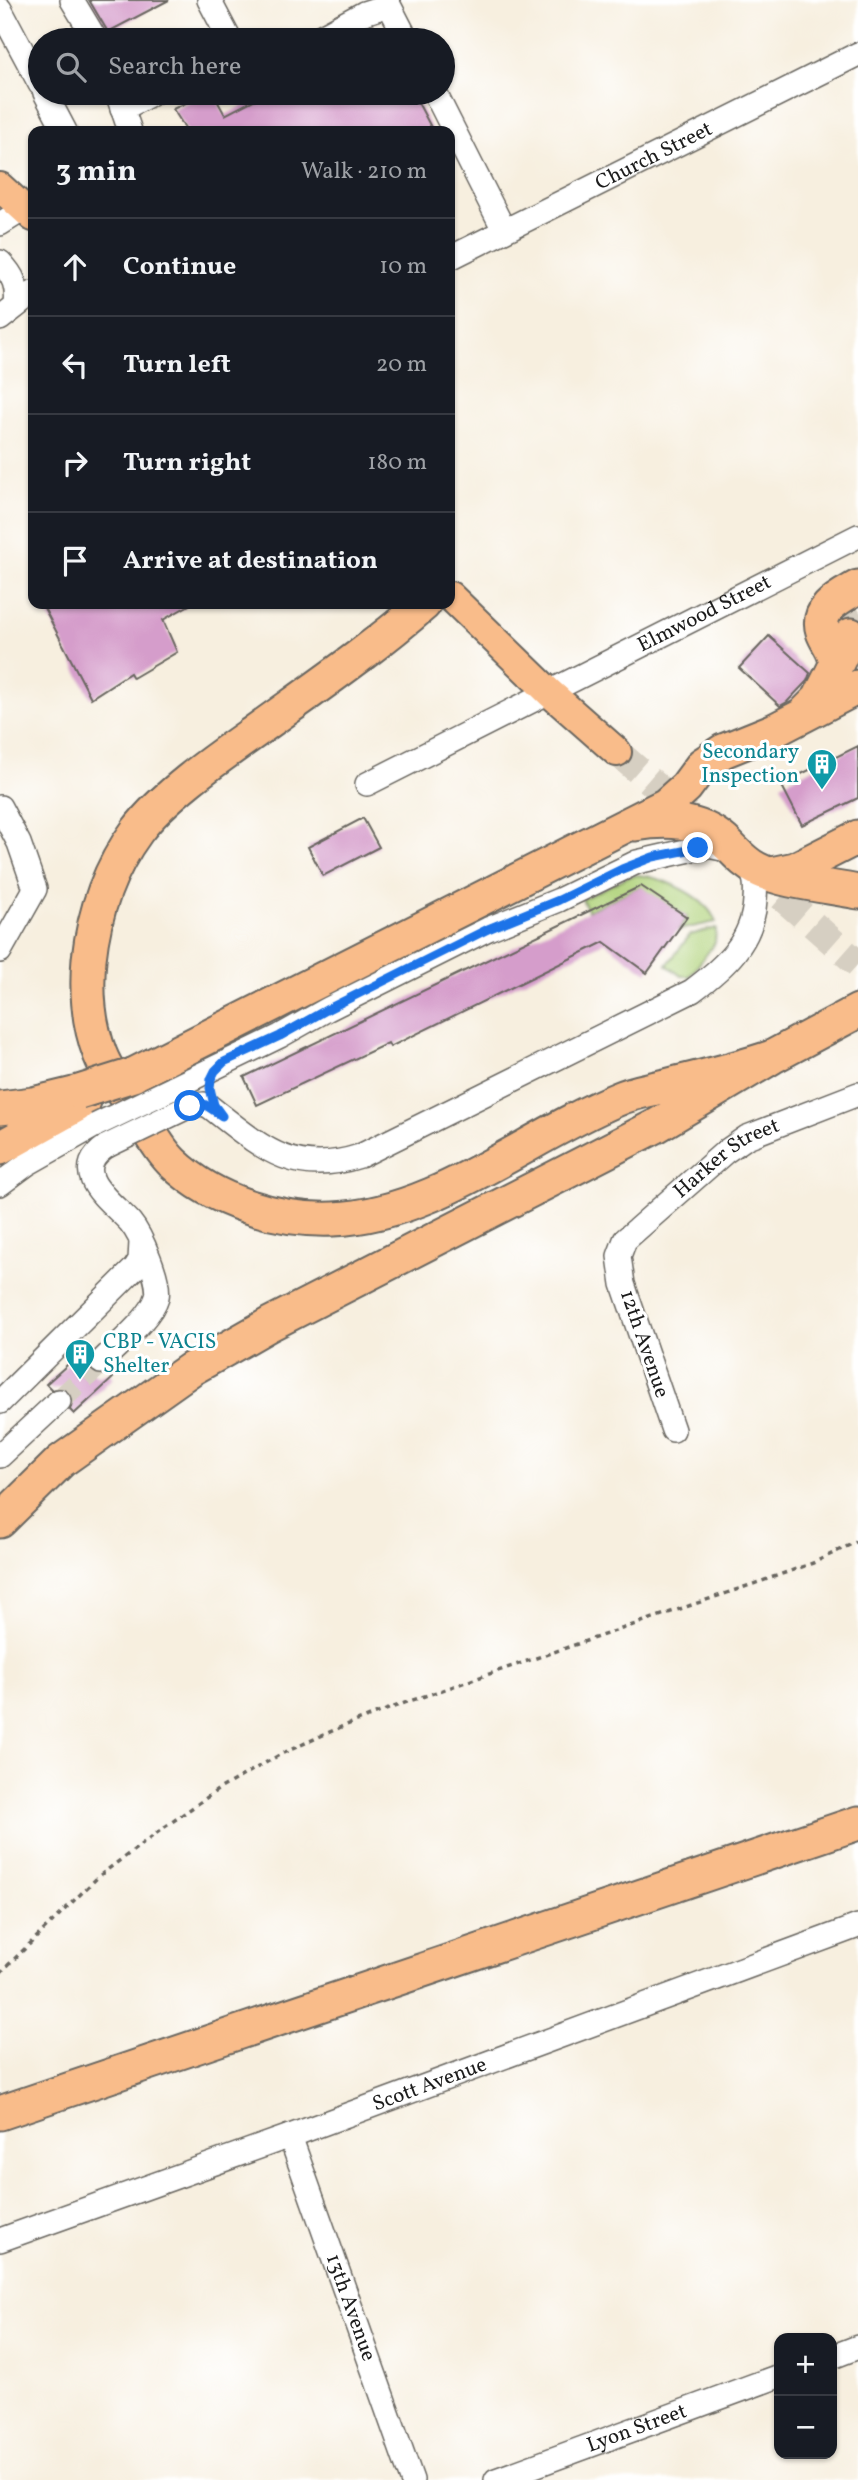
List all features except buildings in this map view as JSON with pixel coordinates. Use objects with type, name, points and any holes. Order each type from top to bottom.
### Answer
[{"type":"highway","points":[[0,1148],[155,1075],[616,829],[666,805],[677,797],[697,771],[712,758],[734,745],[763,735],[841,680],[822,629],[822,617],[834,601],[858,587]]},
{"type":"highway","points":[[418,609],[380,642],[212,763],[167,801],[138,829],[109,880],[98,907],[91,937],[88,974],[91,1027],[101,1057],[110,1073],[165,1154],[190,1176],[222,1196],[266,1212],[312,1218],[358,1216],[381,1212],[429,1196],[623,1096],[772,1057]]},
{"type":"highway","points":[[616,829],[649,822],[684,823],[710,831],[769,869],[782,873],[858,837]]},
{"type":"highway","points":[[769,869],[834,871],[858,861]]},
{"type":"highway","points":[[769,869],[858,875]]},
{"type":"highway","points":[[769,869],[858,892]]},
{"type":"highway","points":[[810,1036],[858,995]]},
{"type":"highway","points":[[0,1521],[61,1461],[191,1369],[270,1324],[656,1126],[772,1057],[858,1011]]},
{"type":"highway","points":[[810,1036],[858,1027]]},
{"type":"highway","points":[[0,1108],[33,1104],[87,1106]]},
{"type":"highway","points":[[0,2113],[858,1823]]},
{"type":"main road","points":[[0,187],[28,212]]},
{"type":"main road","points":[[455,601],[550,693],[617,752]]},
{"type":"street","points":[[13,0],[0,8],[28,61]]},
{"type":"street","points":[[72,0],[89,28]]},
{"type":"street","points":[[209,0],[224,28]]},
{"type":"street","points":[[336,28],[364,13],[389,5],[401,28]]},
{"type":"street","name":"Church Street","points":[[455,255],[858,54]]},
{"type":"street","points":[[51,105],[62,126]]},
{"type":"street","points":[[121,105],[128,126]]},
{"type":"street","points":[[440,105],[448,126]]},
{"type":"street","points":[[455,140],[504,230]]},
{"type":"street","points":[[0,224],[28,213]]},
{"type":"street","points":[[0,262],[14,278],[18,290],[17,306]]},
{"type":"street","name":"Elmwood Street","points":[[367,784],[858,536]]},
{"type":"street","points":[[0,807],[19,843],[35,889],[0,951]]},
{"type":"street","points":[[101,1362],[149,1312],[158,1293],[158,1283],[131,1223],[100,1194],[94,1184],[92,1165],[99,1151],[190,1106],[204,1104],[260,1146],[287,1158],[305,1163],[333,1163],[360,1156],[700,985],[715,974],[742,944],[754,911],[756,884],[769,869],[708,846],[653,857],[559,900],[496,941],[350,1013],[280,1036],[224,1062],[155,1075]]},
{"type":"street","points":[[222,1116],[214,1105],[210,1088],[215,1071],[224,1062]]},
{"type":"street","name":"Harker Street","points":[[619,1256],[632,1232],[736,1144],[765,1128],[858,1094]]},
{"type":"street","points":[[0,1184],[27,1164],[87,1106]]},
{"type":"street","points":[[0,1402],[135,1268],[140,1260],[141,1242]]},
{"type":"street","name":"12th Avenue","points":[[619,1256],[622,1284],[673,1430]]},
{"type":"street","points":[[0,1456],[59,1401]]},
{"type":"street","name":"Scott Avenue","points":[[0,2240],[858,1927]]},
{"type":"street","name":"13th Avenue","points":[[290,2136],[412,2480]]},
{"type":"street","points":[[837,2355],[858,2347]]},
{"type":"street","name":"Lyon Street","points":[[496,2480],[774,2378]]},
{"type":"path","points":[[0,1973],[99,1876],[219,1789],[281,1754],[341,1727],[410,1701],[813,1563],[858,1541]]},
{"type":"green space","points":[[638,875],[683,890],[704,904],[716,922],[678,930],[687,917],[640,887],[588,911],[582,899],[627,877]]},
{"type":"green space","points":[[716,928],[715,943],[690,976],[681,976],[667,965],[690,935]]},
{"type":"tunnel","points":[[843,619],[858,609]]},
{"type":"tunnel","points":[[617,752],[688,814]]},
{"type":"tunnel","points":[[750,869],[858,964]]},
{"type":"tunnel","points":[[59,1401],[101,1362]]},
{"type":"place","name":"Secondary Inspection","points":[[822,791]]},
{"type":"place","name":"CBP - VACIS Shelter","points":[[80,1381]]},
{"type":"route","points":[[190,1106],[204,1104],[222,1116],[210,1097],[211,1079],[215,1071],[224,1062],[280,1036],[328,1009],[488,929],[559,900],[637,862],[698,848]]}]
